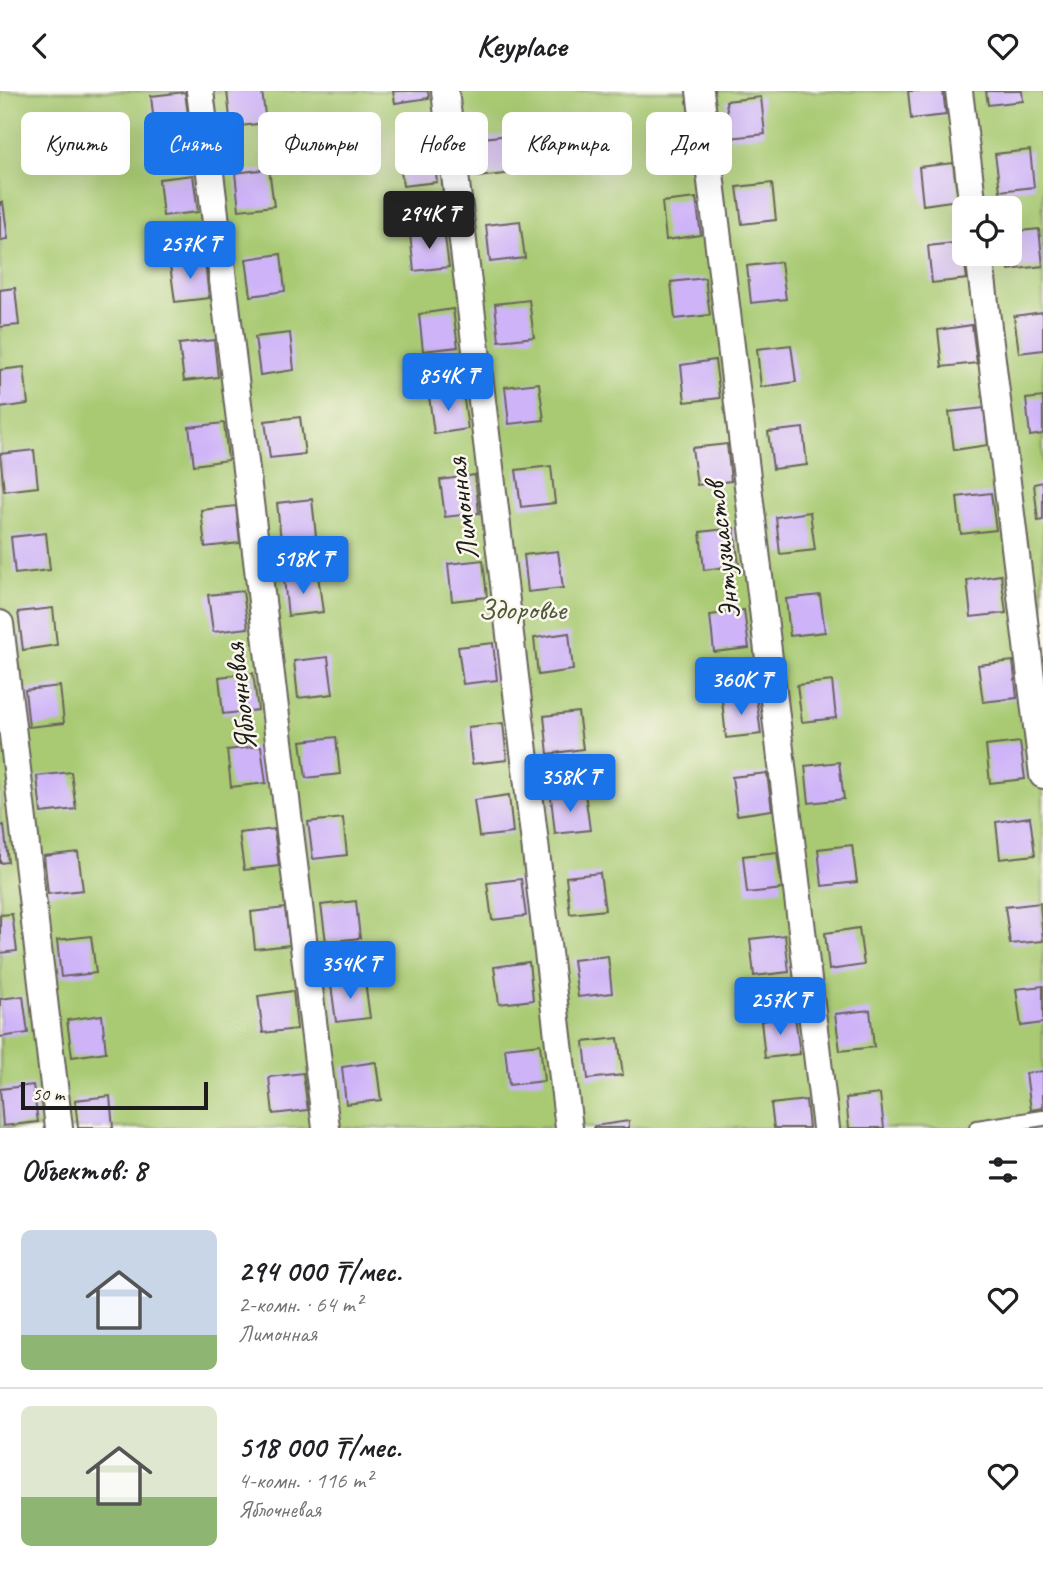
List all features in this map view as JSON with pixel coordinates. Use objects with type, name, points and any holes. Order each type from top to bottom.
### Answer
[{"type":"street","name":"Яблочневая","points":[[200,91],[326,1128]]},
{"type":"street","name":"Лимонная","points":[[445,91],[569,1128]]},
{"type":"street","name":"Энтузиастов","points":[[700,91],[826,1128]]},
{"type":"street","points":[[959,91],[972,196]]},
{"type":"street","points":[[980,266],[1043,775]]},
{"type":"street","points":[[0,624],[59,1128]]},
{"type":"lane","points":[[977,1128],[1043,1118]]},
{"type":"green space","name":"Здоровье","points":[[0,91],[1043,91],[1043,1128],[0,1128]]},
{"type":"building","points":[[227,91],[262,91],[265,112],[258,112],[258,124],[244,126],[244,112],[229,112]]},
{"type":"building","points":[[393,91],[428,91],[429,98],[395,103]]},
{"type":"building","points":[[908,91],[943,91],[946,115],[911,119]]},
{"type":"building","points":[[986,91],[1022,91],[1023,101],[988,105]]},
{"type":"building","points":[[185,92],[188,112],[153,112],[151,96]]},
{"type":"building","points":[[761,97],[765,134],[732,138],[732,112],[727,112],[726,101]]},
{"type":"building","points":[[502,136],[502,174],[478,177],[488,175],[488,137]]},
{"type":"building","points":[[1030,150],[1034,187],[1000,191],[995,154]]},
{"type":"building","points":[[953,163],[957,196],[952,196],[952,201],[923,205],[919,167]]},
{"type":"building","points":[[258,170],[258,175],[270,175],[274,206],[239,210],[235,175],[244,175],[244,172]]},
{"type":"building","points":[[193,175],[198,212],[163,216],[159,179]]},
{"type":"building","points":[[402,175],[436,175],[437,182],[403,186]]},
{"type":"building","points":[[772,183],[776,220],[742,224],[737,187]]},
{"type":"building","points":[[696,198],[701,235],[666,240],[662,202]]},
{"type":"building","points":[[0,202],[3,202],[8,239],[0,240]]},
{"type":"building","points":[[520,221],[525,258],[490,262],[486,225]]},
{"type":"building","points":[[1039,229],[1043,266],[1009,270],[1008,266],[1022,266],[1022,231]]},
{"type":"building","points":[[444,230],[449,267],[414,271],[410,234]]},
{"type":"building","points":[[952,243],[952,266],[965,266],[967,279],[932,283],[928,246]]},
{"type":"building","points":[[281,254],[285,291],[251,296],[246,259]]},
{"type":"building","points":[[205,261],[209,298],[175,302],[170,265]]},
{"type":"building","points":[[781,262],[786,299],[751,303],[747,266]]},
{"type":"building","points":[[705,278],[710,315],[675,319],[671,282]]},
{"type":"building","points":[[15,288],[19,325],[0,327],[0,290]]},
{"type":"building","points":[[529,300],[534,337],[499,341],[495,304]]},
{"type":"building","points":[[453,309],[458,347],[423,351],[419,314]]},
{"type":"building","points":[[1043,312],[1043,350],[1019,353],[1014,316]]},
{"type":"building","points":[[972,325],[977,363],[942,367],[938,330]]},
{"type":"building","points":[[290,333],[294,370],[260,375],[255,337]]},
{"type":"building","points":[[214,340],[218,377],[184,381],[179,344]]},
{"type":"building","points":[[791,345],[796,382],[761,387],[757,349]]},
{"type":"building","points":[[715,360],[720,398],[685,402],[681,365]]},
{"type":"building","points":[[24,367],[28,404],[0,408],[0,370]]},
{"type":"building","points":[[539,383],[544,420],[509,424],[505,387]]},
{"type":"building","points":[[463,392],[468,429],[434,434],[429,396]]},
{"type":"building","points":[[1043,397],[1043,434],[1030,436],[1026,399]]},
{"type":"building","points":[[984,408],[988,445],[954,450],[949,412]]},
{"type":"building","points":[[300,417],[305,454],[270,458],[265,421]]},
{"type":"building","points":[[224,423],[228,460],[194,465],[189,427]]},
{"type":"building","points":[[803,428],[807,465],[773,469],[768,432]]},
{"type":"building","points":[[727,444],[731,481],[697,485],[692,448]]},
{"type":"building","points":[[34,450],[38,487],[4,491],[0,454]]},
{"type":"building","points":[[551,466],[555,503],[521,507],[516,470]]},
{"type":"building","points":[[475,475],[479,513],[445,517],[440,480]]},
{"type":"building","points":[[1043,482],[1043,520],[1038,521],[1034,484]]},
{"type":"building","points":[[991,493],[996,530],[961,534],[957,497]]},
{"type":"building","points":[[312,499],[316,536],[281,541],[277,503]]},
{"type":"building","points":[[236,506],[240,543],[205,547],[201,510]]},
{"type":"building","points":[[810,512],[815,550],[780,554],[776,517]]},
{"type":"building","points":[[734,528],[739,565],[704,570],[700,532]]},
{"type":"building","points":[[46,533],[50,570],[15,574],[11,537]]},
{"type":"building","points":[[558,551],[563,588],[528,592],[524,555]]},
{"type":"building","points":[[483,560],[487,597],[452,601],[448,564]]},
{"type":"building","points":[[318,575],[323,612],[288,616],[284,579]]},
{"type":"building","points":[[1001,575],[1006,613],[971,617],[967,580]]},
{"type":"building","points":[[243,591],[248,628],[213,632],[208,595]]},
{"type":"building","points":[[820,595],[825,632],[790,636],[786,599]]},
{"type":"building","points":[[53,608],[57,645],[23,650],[18,612]]},
{"type":"building","points":[[744,610],[749,648],[714,652],[710,615]]},
{"type":"building","points":[[569,633],[573,670],[538,675],[534,638]]},
{"type":"building","points":[[493,643],[497,680],[463,684],[458,647]]},
{"type":"building","points":[[328,657],[333,694],[298,698],[294,661]]},
{"type":"building","points":[[1013,661],[1017,698],[983,702],[978,665]]},
{"type":"building","points":[[253,673],[258,710],[223,714],[219,677]]},
{"type":"building","points":[[832,681],[836,718],[802,722],[797,685]]},
{"type":"building","points":[[60,686],[64,723],[29,727],[25,690]]},
{"type":"building","points":[[756,696],[761,734],[726,738],[722,700]]},
{"type":"building","points":[[578,712],[583,749],[548,754],[544,716]]},
{"type":"building","points":[[503,723],[507,760],[472,764],[468,727]]},
{"type":"building","points":[[336,737],[340,774],[306,778],[301,741]]},
{"type":"building","points":[[1020,742],[1025,779],[990,783],[986,746]]},
{"type":"building","points":[[261,746],[266,783],[231,787],[227,750]]},
{"type":"building","points":[[839,762],[844,799],[809,803],[805,766]]},
{"type":"building","points":[[71,772],[76,809],[41,813],[37,776]]},
{"type":"building","points":[[767,773],[772,810],[737,815],[732,777]]},
{"type":"building","points":[[585,793],[590,830],[555,834],[551,797]]},
{"type":"building","points":[[509,795],[513,833],[479,837],[474,800]]},
{"type":"building","points":[[1030,817],[1035,855],[1000,859],[996,822]]},
{"type":"building","points":[[343,818],[347,855],[313,859],[308,822]]},
{"type":"building","points":[[4,825],[8,862],[0,863],[0,826]]},
{"type":"building","points":[[274,829],[279,866],[244,870],[239,833]]},
{"type":"building","points":[[852,845],[857,882],[822,886],[818,849]]},
{"type":"building","points":[[78,852],[83,890],[48,894],[44,856]]},
{"type":"building","points":[[777,852],[782,889],[747,893],[743,856]]},
{"type":"building","points":[[600,873],[605,910],[570,914],[566,877]]},
{"type":"building","points":[[521,879],[526,916],[492,920],[487,883]]},
{"type":"building","points":[[356,901],[360,938],[326,942],[321,905]]},
{"type":"building","points":[[1040,903],[1043,941],[1010,944],[1005,907]]},
{"type":"building","points":[[285,908],[290,945],[255,949],[251,912]]},
{"type":"building","points":[[12,914],[17,951],[0,953],[0,915]]},
{"type":"building","points":[[859,928],[864,965],[829,970],[825,933]]},
{"type":"building","points":[[785,935],[789,972],[754,976],[750,939]]},
{"type":"building","points":[[91,936],[96,973],[61,977],[57,940]]},
{"type":"building","points":[[608,956],[612,993],[578,997],[573,960]]},
{"type":"building","points":[[529,962],[533,1000],[499,1004],[494,967]]},
{"type":"building","points":[[365,981],[370,1018],[336,1022],[331,985]]},
{"type":"building","points":[[1043,986],[1043,1023],[1021,1026],[1016,989]]},
{"type":"building","points":[[293,991],[297,1029],[263,1033],[258,996]]},
{"type":"building","points":[[23,996],[28,1033],[0,1037],[0,999]]},
{"type":"building","points":[[870,1010],[874,1047],[840,1051],[835,1014]]},
{"type":"building","points":[[102,1015],[106,1052],[72,1057],[67,1020]]},
{"type":"building","points":[[795,1016],[800,1054],[765,1058],[761,1021]]},
{"type":"building","points":[[618,1038],[623,1075],[588,1079],[584,1042]]},
{"type":"building","points":[[540,1044],[544,1081],[509,1085],[505,1048]]},
{"type":"building","points":[[376,1062],[381,1100],[346,1104],[342,1067]]},
{"type":"building","points":[[1043,1071],[1043,1108],[1031,1110],[1026,1073]]},
{"type":"building","points":[[303,1073],[308,1110],[273,1114],[269,1077]]},
{"type":"building","points":[[33,1085],[38,1122],[3,1126],[0,1089]]},
{"type":"building","points":[[880,1094],[884,1128],[849,1128],[846,1098]]},
{"type":"building","points":[[110,1096],[113,1128],[78,1128],[75,1100]]},
{"type":"building","points":[[806,1100],[809,1128],[774,1128],[771,1104]]},
{"type":"building","points":[[629,1121],[629,1128],[594,1128],[594,1126]]}]
